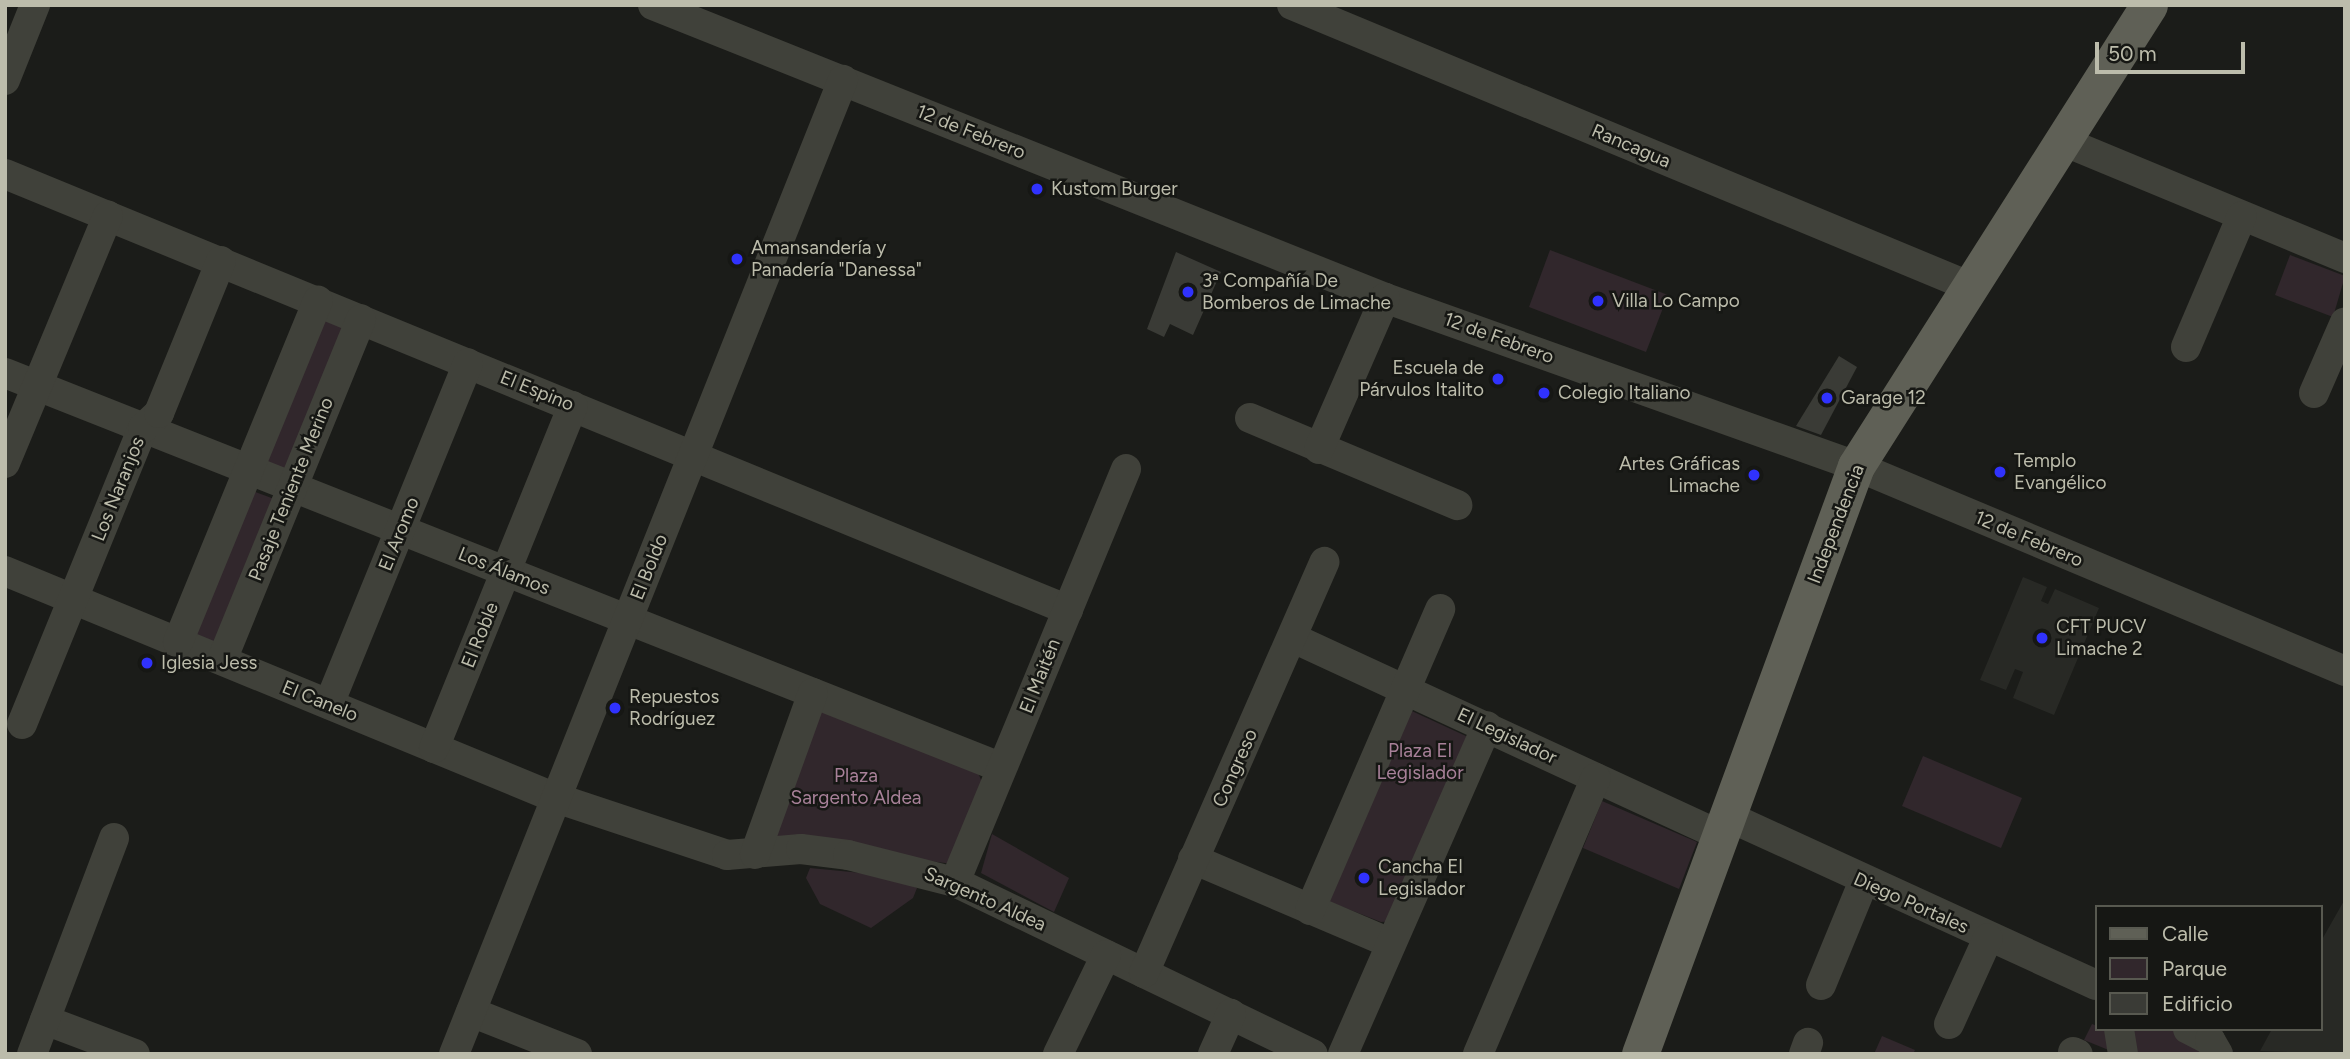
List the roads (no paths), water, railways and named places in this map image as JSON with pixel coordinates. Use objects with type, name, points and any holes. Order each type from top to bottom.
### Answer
[{"type":"main road","name":"Independencia","points":[[1640,1054],[1856,466],[1970,287],[2079,148],[2148,5]]},
{"type":"street","points":[[5,80],[35,5]]},
{"type":"street","name":"12 de Febrero","points":[[653,5],[1385,298],[1856,466],[2345,671]]},
{"type":"street","name":"Rancagua","points":[[1292,5],[1970,287]]},
{"type":"street","name":"El Boldo","points":[[454,1054],[843,80]]},
{"type":"street","points":[[2079,148],[2345,258]]},
{"type":"street","name":"El Espino","points":[[5,174],[318,300],[1068,610]]},
{"type":"street","points":[[5,463],[108,216]]},
{"type":"street","points":[[2186,347],[2242,216]]},
{"type":"street","name":"Los Naranjos","points":[[22,723],[143,428],[159,414],[221,261]]},
{"type":"street","points":[[1318,449],[1385,298]]},
{"type":"street","points":[[178,642],[318,300]]},
{"type":"street","name":"Pasaje Teniente Merino","points":[[222,660],[361,319]]},
{"type":"street","points":[[2314,393],[2345,321]]},
{"type":"street","name":"El Aromo","points":[[329,705],[468,363]]},
{"type":"street","name":"Los Álamos","points":[[5,373],[1002,768]]},
{"type":"street","name":"El Roble","points":[[434,747],[573,406]]},
{"type":"street","points":[[1250,418],[1318,449],[1457,505]]},
{"type":"street","name":"El Maitén","points":[[955,882],[1126,469]]},
{"type":"street","name":"Congreso","points":[[1144,973],[1324,562]]},
{"type":"street","name":"El Canelo","points":[[5,571],[556,798]]},
{"type":"street","points":[[1310,910],[1440,609]]},
{"type":"street","name":"El Legislador","points":[[1293,638],[1596,778],[1724,825]]},
{"type":"street","points":[[755,854],[813,693]]},
{"type":"street","points":[[1343,1054],[1487,726]]},
{"type":"street","points":[[1479,1054],[1596,778]]},
{"type":"street","name":"Sargento Aldea","points":[[556,798],[727,855],[849,855],[955,882],[1308,1053]]},
{"type":"street","name":"Diego Portales","points":[[1724,825],[2094,984]]},
{"type":"street","points":[[32,1054],[114,838]]},
{"type":"street","points":[[1193,859],[1390,943]]},
{"type":"street","points":[[1821,985],[1863,883]]},
{"type":"street","points":[[1949,1024],[1988,938]]},
{"type":"street","points":[[1058,1054],[1107,955]]},
{"type":"street","points":[[471,1012],[577,1054]]},
{"type":"street","points":[[1213,1054],[1231,1014]]},
{"type":"street","points":[[45,1020],[135,1054]]},
{"type":"street","points":[[2119,1031],[2123,1054]]},
{"type":"street","points":[[2192,1031],[2210,1040],[2218,1054]]},
{"type":"place","name":"Kustom Burger","points":[[1037,189]]},
{"type":"place","name":"Amansandería y Panadería \"Danessa\"","points":[[737,259]]},
{"type":"place","name":"3ª Compañía De Bomberos de Limache","points":[[1188,292]]},
{"type":"place","name":"Villa Lo Campo","points":[[1598,301]]},
{"type":"place","name":"Escuela de Párvulos Italito","points":[[1498,379]]},
{"type":"place","name":"Colegio Italiano","points":[[1544,393]]},
{"type":"place","name":"Garage 12","points":[[1827,398]]},
{"type":"place","name":"Templo Evangélico","points":[[2000,472]]},
{"type":"place","name":"Artes Gráficas Limache","points":[[1754,475]]},
{"type":"place","name":"CFT PUCV Limache 2","points":[[2042,638]]},
{"type":"place","name":"Iglesia Jess","points":[[147,663]]},
{"type":"place","name":"Repuestos Rodríguez","points":[[615,708]]},
{"type":"place","name":"Cancha El Legislador","points":[[1364,878]]},
{"type":"park label","name":"Plaza El Legislador","points":[[1420,762]]},
{"type":"park label","name":"Plaza Sargento Aldea","points":[[856,787]]}]
